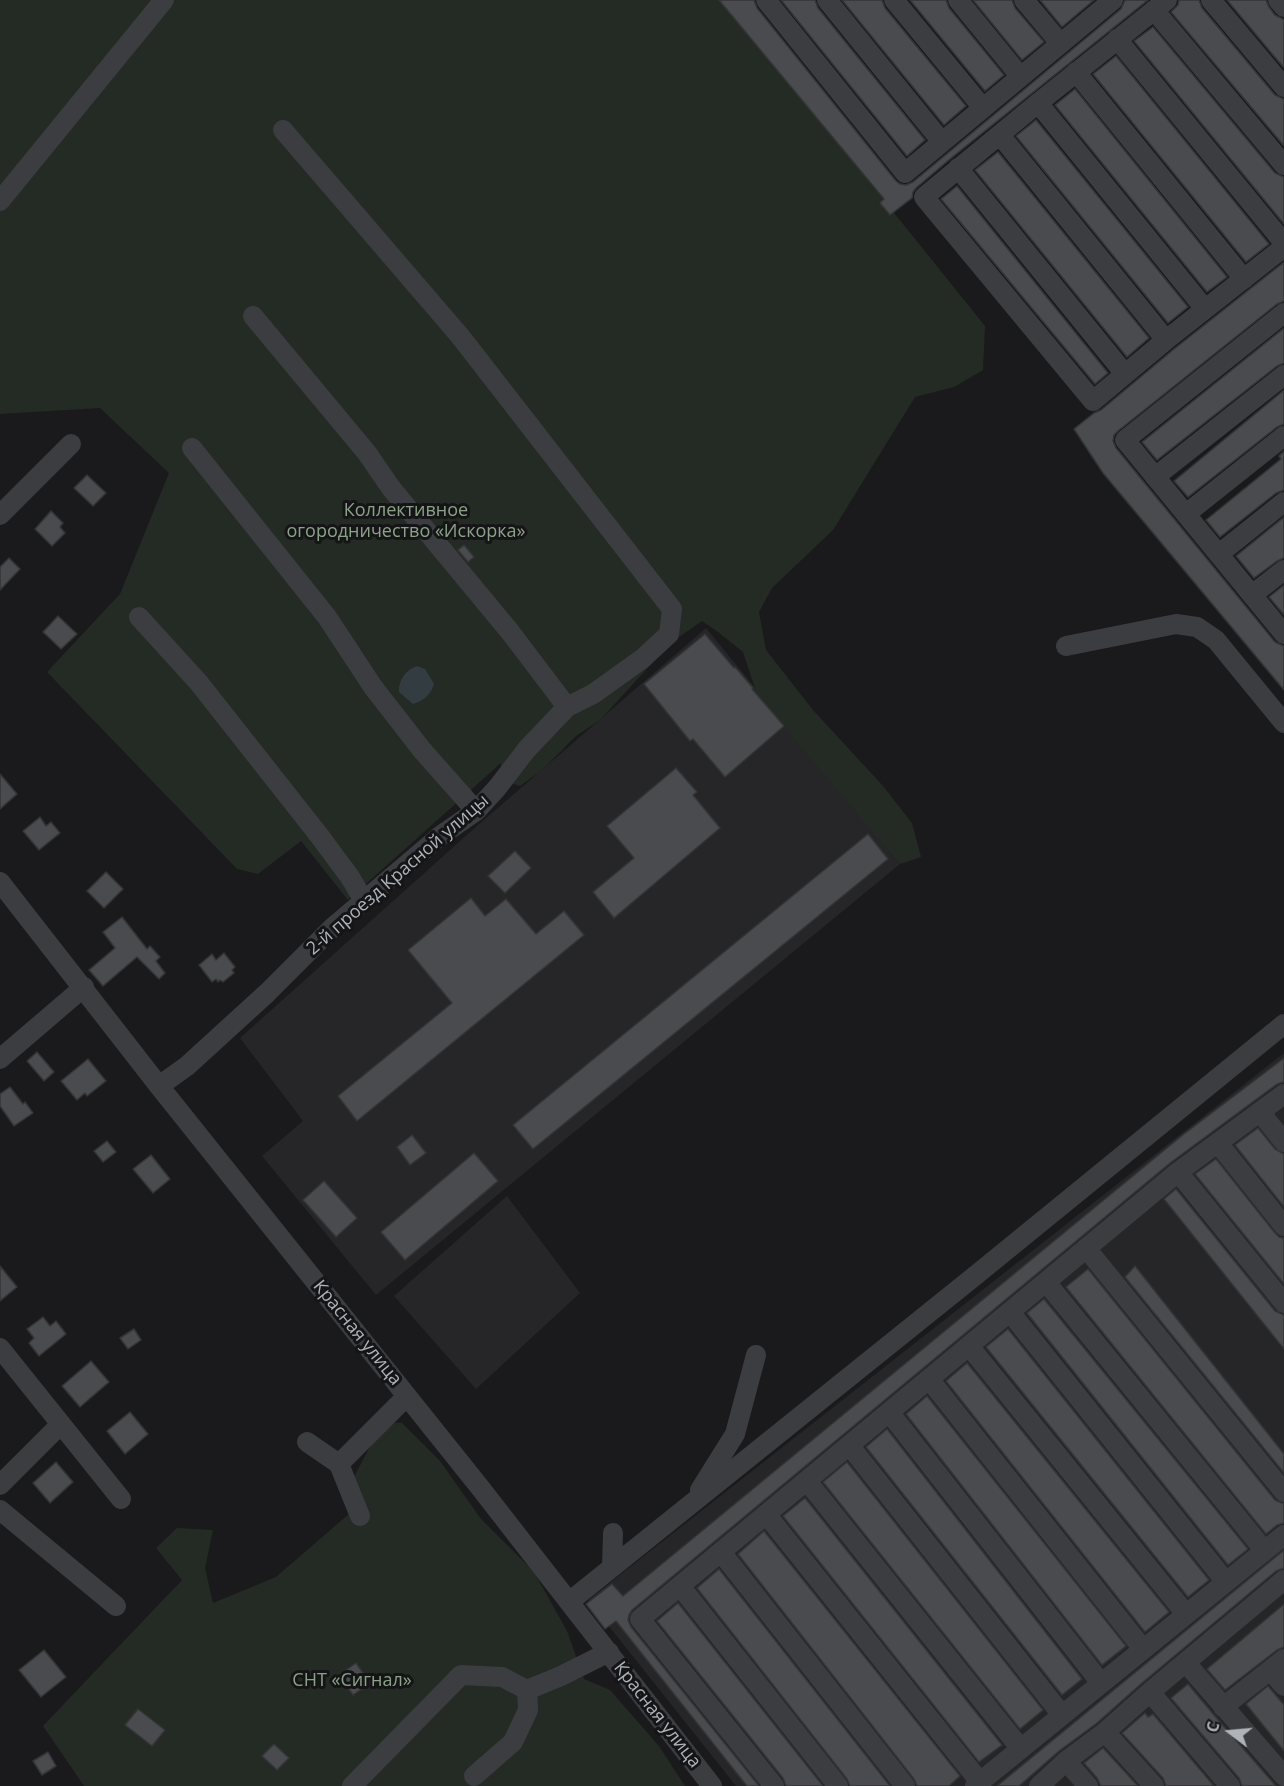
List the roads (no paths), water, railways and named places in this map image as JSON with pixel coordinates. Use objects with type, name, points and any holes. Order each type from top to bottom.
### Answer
[{"type":"street","points":[[0,201],[164,0]]},
{"type":"street","points":[[766,0],[905,173],[1060,43],[1099,4]]},
{"type":"street","points":[[827,0],[942,142]]},
{"type":"street","points":[[894,0],[983,108]]},
{"type":"street","points":[[958,0],[1020,76]]},
{"type":"street","points":[[1024,0],[1060,43]]},
{"type":"street","points":[[1211,0],[1284,87]]},
{"type":"street","points":[[1278,0],[1284,7]]},
{"type":"street","points":[[1117,39],[1284,245],[1093,401],[924,197],[958,168],[1000,135],[1076,72],[1117,39],[1160,5],[1284,165]]},
{"type":"street","points":[[1076,72],[1244,279]]},
{"type":"street","points":[[1038,103],[1205,309]]},
{"type":"street","name":"2-й проезд Красной улицы","points":[[159,1086],[187,1066],[364,901],[440,836],[476,811],[527,749],[567,707],[603,687],[642,659],[669,634],[672,609],[460,336],[283,130]]},
{"type":"street","points":[[1000,135],[1166,340]]},
{"type":"street","points":[[958,168],[1125,374]]},
{"type":"street","points":[[1284,313],[1125,440],[1284,632]]},
{"type":"street","points":[[254,316],[367,453],[391,488],[511,633],[567,707]]},
{"type":"street","points":[[1155,477],[1284,375]]},
{"type":"street","points":[[1186,514],[1284,436]]},
{"type":"street","points":[[0,515],[71,444]]},
{"type":"street","points":[[192,448],[327,617],[373,687],[476,811]]},
{"type":"street","points":[[1219,554],[1284,502]]},
{"type":"street","points":[[1252,595],[1284,570]]},
{"type":"street","points":[[139,617],[199,683],[318,834],[350,877],[364,901]]},
{"type":"street","points":[[1066,646],[1176,624],[1197,627],[1216,640],[1284,723]]},
{"type":"street","name":"Красная улица","points":[[0,882],[159,1086],[571,1600],[712,1786]]},
{"type":"street","points":[[0,1059],[84,987]]},
{"type":"street","points":[[571,1600],[985,1268],[1284,1024]]},
{"type":"street","points":[[774,1786],[640,1619],[1178,1172],[1284,1094]]},
{"type":"street","points":[[1260,1112],[1284,1142]]},
{"type":"street","points":[[1218,1143],[1284,1226]]},
{"type":"street","points":[[1178,1172],[1284,1303]]},
{"type":"street","points":[[1086,1248],[1284,1492]]},
{"type":"street","points":[[1046,1282],[1264,1550]]},
{"type":"street","points":[[1010,1312],[1226,1582]]},
{"type":"street","points":[[969,1346],[1186,1614]]},
{"type":"street","points":[[0,1348],[122,1499]]},
{"type":"street","points":[[691,1504],[735,1434],[756,1355]]},
{"type":"street","points":[[929,1379],[1143,1649]]},
{"type":"street","points":[[339,1464],[407,1396]]},
{"type":"street","points":[[889,1412],[1101,1683]]},
{"type":"street","points":[[0,1485],[61,1424]]},
{"type":"street","points":[[307,1442],[339,1464],[360,1516]]},
{"type":"street","points":[[849,1445],[1062,1715]]},
{"type":"street","points":[[807,1481],[1021,1749]]},
{"type":"street","points":[[0,1510],[116,1606]]},
{"type":"street","points":[[766,1514],[978,1784],[1284,1534]]},
{"type":"street","points":[[612,1567],[613,1533]]},
{"type":"street","points":[[721,1552],[905,1786]]},
{"type":"street","points":[[1039,1786],[1284,1580]]},
{"type":"street","points":[[680,1586],[838,1786]]},
{"type":"street","points":[[526,1690],[561,1676],[609,1652]]},
{"type":"street","points":[[1186,1663],[1284,1776]]},
{"type":"street","points":[[1223,1707],[1277,1665],[1284,1686]]},
{"type":"street","points":[[352,1786],[460,1675],[502,1677],[526,1690]]},
{"type":"street","points":[[474,1776],[513,1742],[528,1710],[526,1690]]},
{"type":"street","points":[[1150,1692],[1230,1786]]},
{"type":"street","points":[[1105,1732],[1154,1786]]},
{"type":"street","points":[[1066,1761],[1088,1786]]},
{"type":"park label","name":"Коллективное огородничество «Искорка»","points":[[406,521]]},
{"type":"park label","name":"СНТ «Сигнал»","points":[[352,1681]]}]
